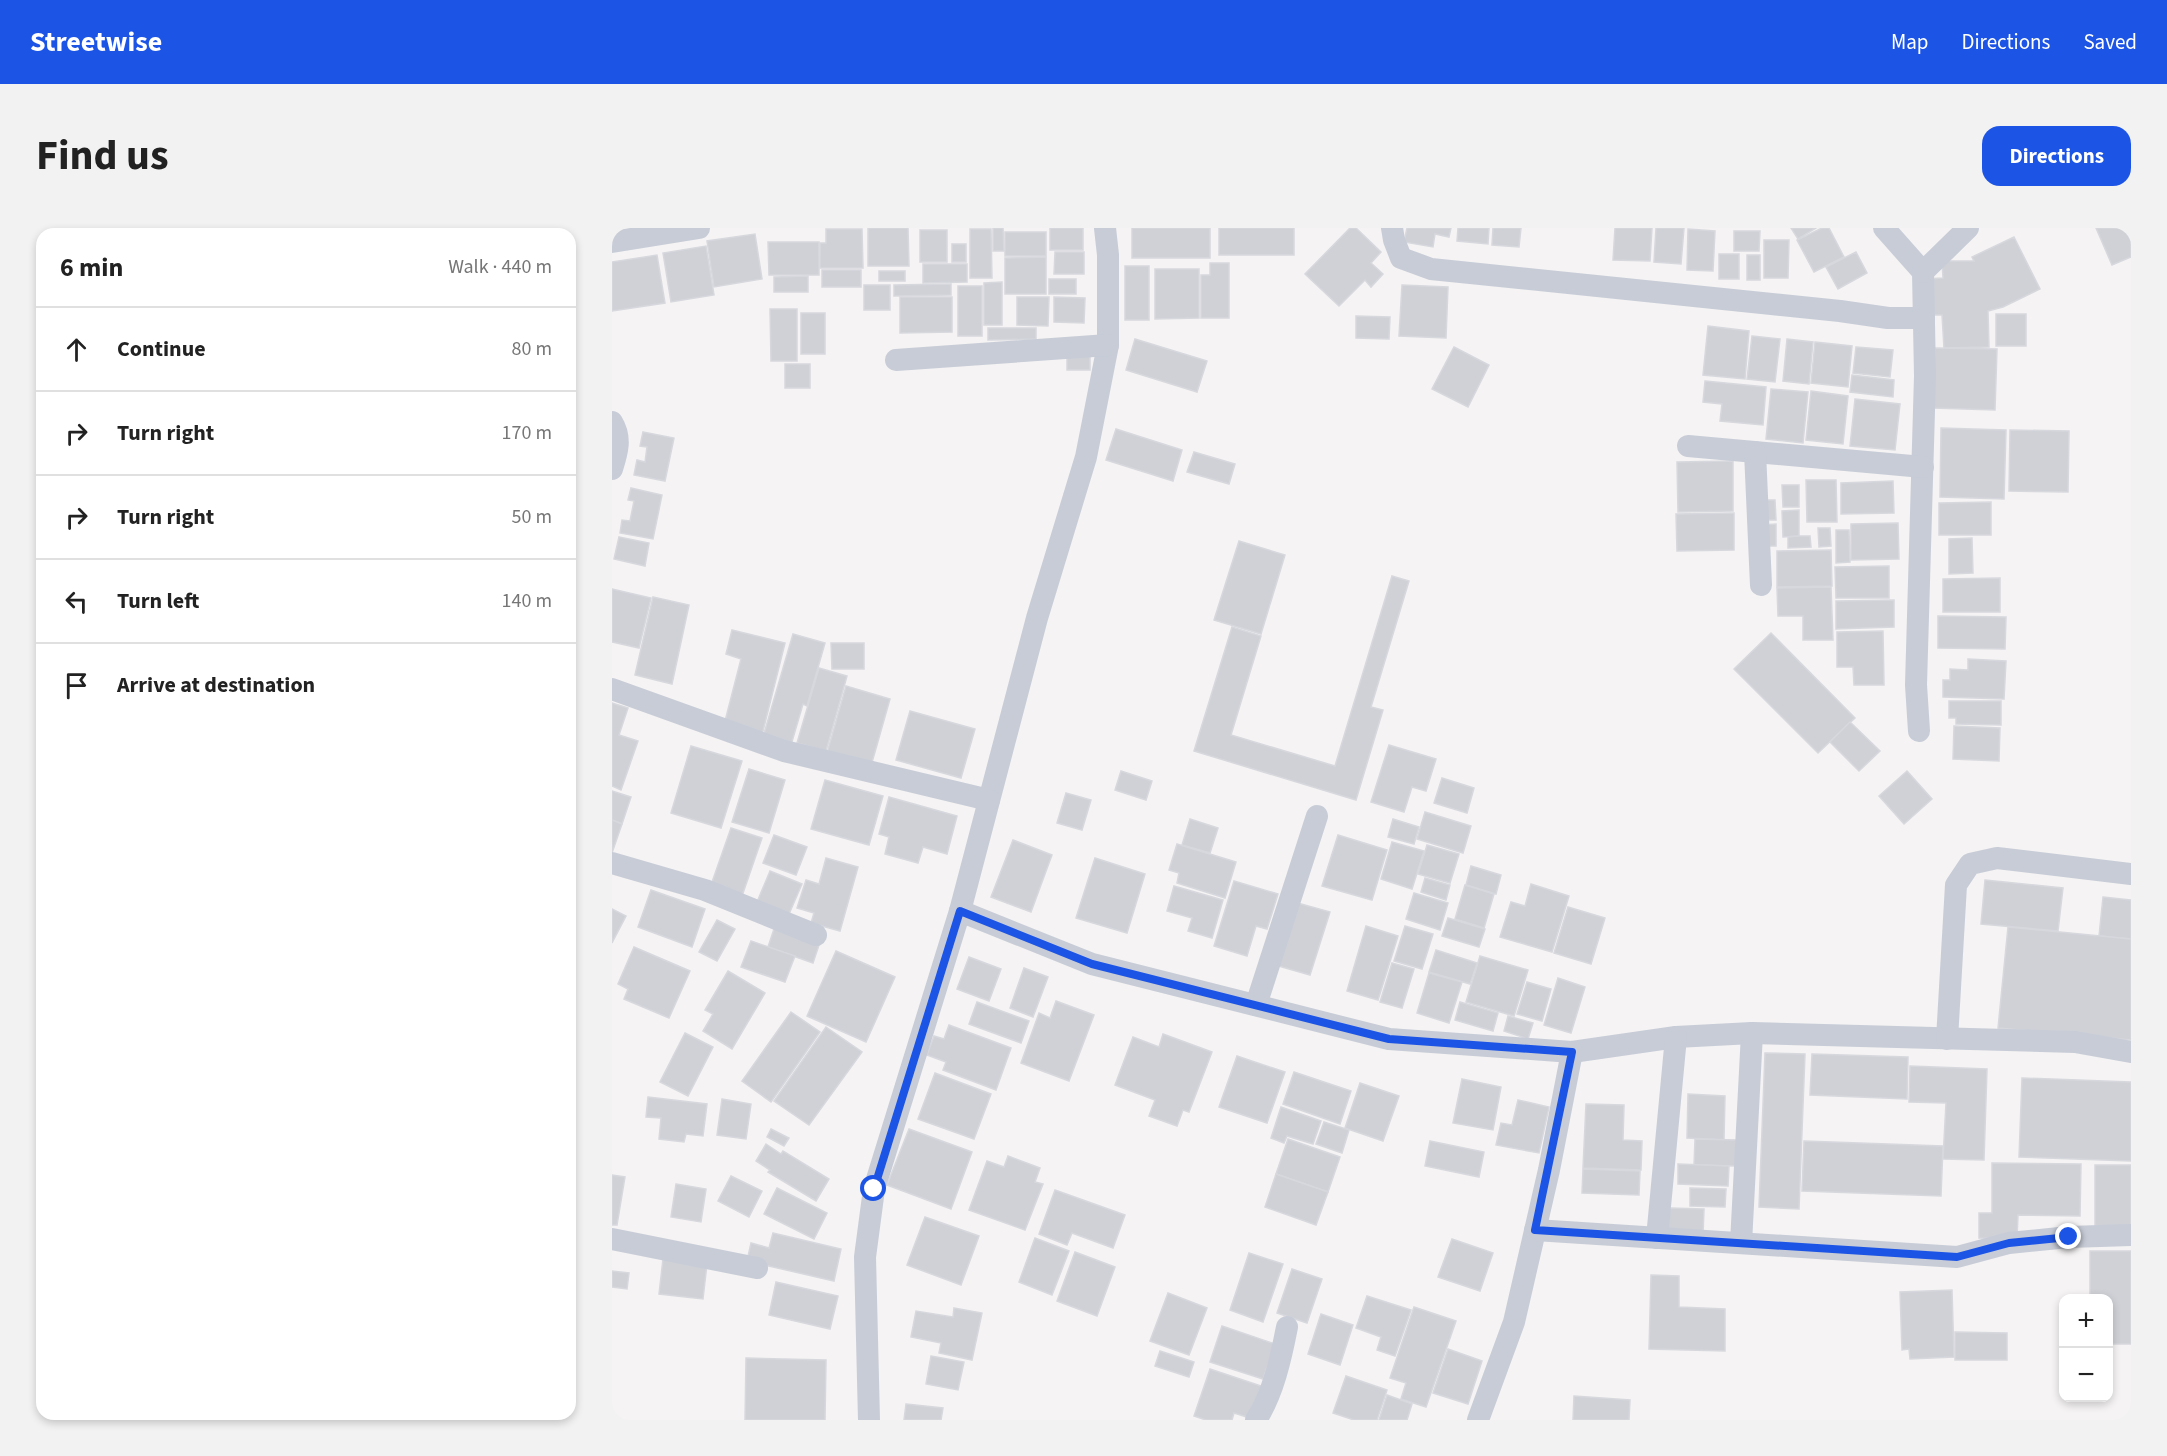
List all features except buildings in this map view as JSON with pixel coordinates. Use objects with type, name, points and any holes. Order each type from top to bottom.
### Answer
[{"type":"street","points":[[612,242],[699,228]]},
{"type":"street","points":[[869,1420],[865,1257],[874,1189],[960,911],[1037,618],[1086,457],[1108,345],[1108,255],[1105,228]]},
{"type":"street","points":[[1392,228],[1401,258],[1431,269],[1840,311],[1888,318],[1924,318]]},
{"type":"street","points":[[1923,272],[1968,228]]},
{"type":"street","points":[[1891,229],[1923,272],[1925,376],[1916,685],[1919,731]]},
{"type":"street","points":[[896,360],[1108,345]]},
{"type":"street","points":[[612,422],[615,425],[619,446],[612,469]]},
{"type":"street","points":[[1688,447],[1923,467]]},
{"type":"street","points":[[1755,452],[1761,585]]},
{"type":"street","points":[[612,689],[784,751],[989,800]]},
{"type":"street","points":[[1256,1005],[1317,816]]},
{"type":"street","points":[[1947,1039],[1956,885],[1970,864],[1997,858],[2131,874]]},
{"type":"street","points":[[612,863],[705,890],[816,935]]},
{"type":"street","points":[[960,911],[1092,964],[1389,1039],[1572,1052],[1676,1037],[1752,1033],[2075,1042],[2131,1052]]},
{"type":"street","points":[[1741,1244],[1752,1033]]},
{"type":"street","points":[[1657,1238],[1676,1037]]},
{"type":"street","points":[[1478,1420],[1514,1322],[1572,1052]]},
{"type":"street","points":[[1535,1230],[1957,1257],[2009,1243],[2069,1237],[2131,1235]]},
{"type":"street","points":[[612,1239],[757,1268]]},
{"type":"street","points":[[1256,1420],[1263,1409],[1287,1327]]},
{"type":"route","points":[[874,1189],[960,911],[1092,964],[1389,1039],[1572,1052],[1535,1230],[1957,1257],[2009,1243],[2069,1237]]}]
